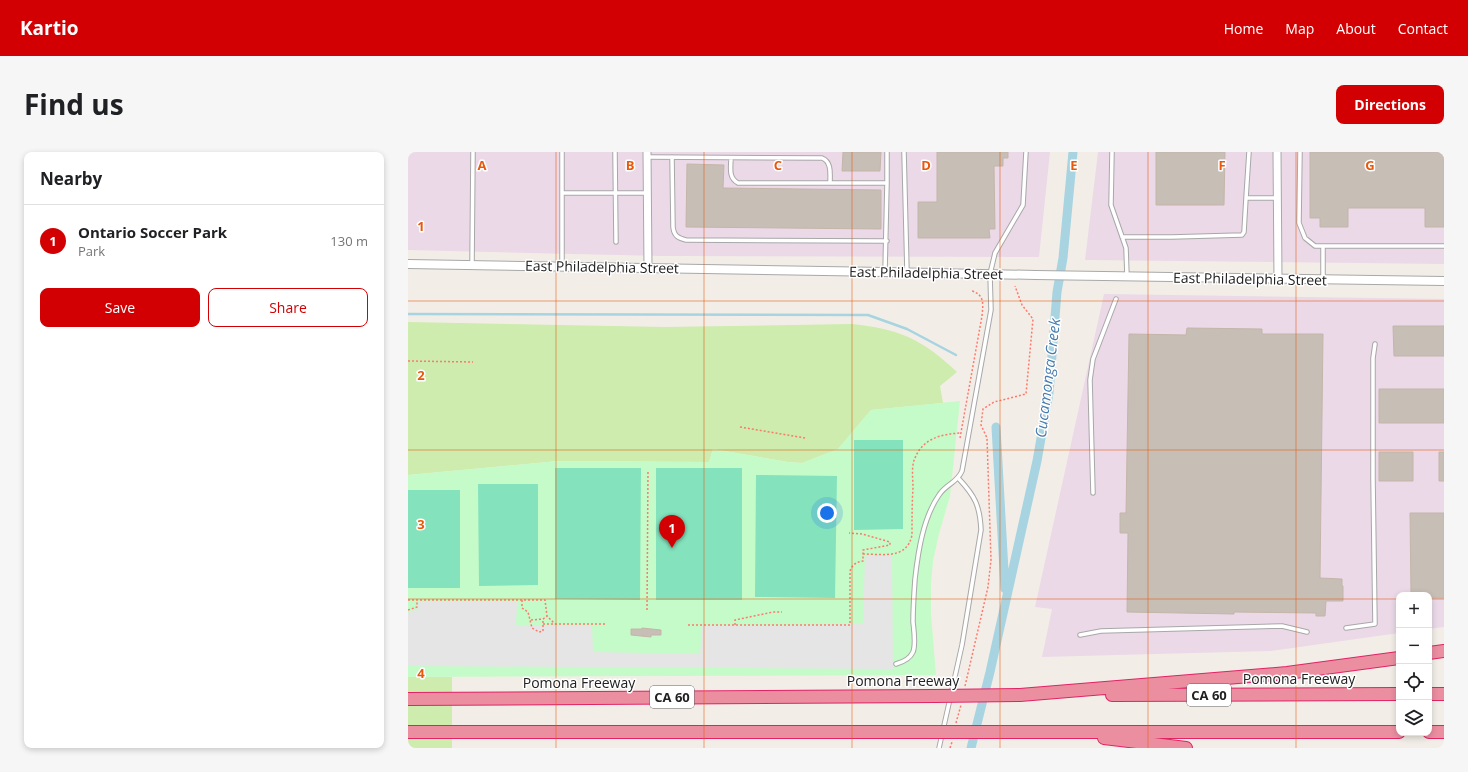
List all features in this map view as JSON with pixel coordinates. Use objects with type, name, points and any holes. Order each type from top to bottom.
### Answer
[{"type":"highway","points":[[1432,653],[1444,651]]},
{"type":"highway","points":[[1020,695],[1287,674],[1396,658]]},
{"type":"highway","name":"Pomona Freeway","points":[[408,699],[1396,694]]},
{"type":"highway","points":[[1432,694],[1444,694]]},
{"type":"highway","points":[[408,732],[1396,732]]},
{"type":"highway","points":[[1050,732],[1186,748]]},
{"type":"highway","points":[[1432,732],[1444,732]]},
{"type":"street","points":[[1277,152],[1278,279]]},
{"type":"street","points":[[648,155],[648,268]]},
{"type":"street","name":"East Philadelphia Street","points":[[408,264],[907,272],[1036,276],[1444,281]]},
{"type":"lane","points":[[472,265],[473,152]]},
{"type":"lane","points":[[562,152],[562,266]]},
{"type":"lane","points":[[615,152],[616,242]]},
{"type":"lane","points":[[885,272],[887,241],[887,152]]},
{"type":"lane","points":[[904,152],[907,272]]},
{"type":"lane","points":[[896,664],[905,661],[910,657],[914,649],[916,578],[925,526],[939,494],[949,484],[959,479],[963,464],[991,310],[990,274],[994,253],[1023,205],[1026,152]]},
{"type":"lane","points":[[1112,152],[1111,205],[1126,248],[1127,277]]},
{"type":"lane","points":[[1122,237],[1242,235],[1244,232],[1249,152]]},
{"type":"lane","points":[[1300,152],[1299,223],[1305,238],[1315,246],[1444,246]]},
{"type":"lane","points":[[648,155],[672,157],[822,158],[827,161],[830,166],[830,183]]},
{"type":"lane","points":[[672,157],[672,227],[673,232],[678,238],[686,240],[887,241]]},
{"type":"lane","points":[[731,158],[732,178],[738,183],[887,183]]},
{"type":"lane","points":[[562,194],[648,193]]},
{"type":"lane","points":[[1246,198],[1277,198]]},
{"type":"lane","points":[[1323,246],[1323,280]]},
{"type":"lane","points":[[1093,493],[1090,380],[1093,358],[1116,299]]},
{"type":"lane","points":[[1346,628],[1375,624],[1373,479],[1373,358],[1375,344]]},
{"type":"lane","points":[[939,748],[962,645],[981,530],[977,505],[971,492],[959,479]]},
{"type":"lane","points":[[1080,636],[1100,631],[1282,626],[1307,632]]},
{"type":"path","points":[[965,686],[988,587],[991,560],[987,438],[982,425],[983,409],[994,402],[1026,394],[1033,319],[1022,305],[1015,286]]},
{"type":"path","points":[[960,438],[982,316],[983,300],[981,296],[972,291]]},
{"type":"path","points":[[408,361],[473,362]]},
{"type":"path","points":[[740,427],[805,438]]},
{"type":"path","points":[[863,554],[897,554],[906,548],[911,542],[914,458],[921,448],[931,439],[942,435],[961,432]]},
{"type":"path","points":[[647,610],[648,470]]},
{"type":"path","points":[[688,625],[850,625],[850,572],[854,564],[859,561],[863,561],[863,550],[890,545],[890,542],[862,534],[849,533]]},
{"type":"path","points":[[408,600],[545,600],[547,616],[555,624]]},
{"type":"path","points":[[408,610],[417,607],[417,600]]},
{"type":"path","points":[[522,600],[522,608],[528,612],[532,628],[536,631],[543,631],[543,619]]},
{"type":"path","points":[[735,625],[735,620],[773,612],[782,612]]},
{"type":"path","points":[[531,620],[543,619],[547,616]]},
{"type":"path","points":[[543,624],[607,624]]},
{"type":"path","points":[[956,725],[961,702]]},
{"type":"path","points":[[950,748],[952,740]]},
{"type":"shaded area","points":[[408,152],[1050,152],[1039,257],[660,256],[408,250]]},
{"type":"shaded area","points":[[1098,152],[1444,152],[1444,264],[1085,260]]},
{"type":"shaded area","points":[[1104,294],[1444,299],[1444,627],[1432,629],[1432,592],[1396,592],[1396,633],[1271,651],[1042,657],[1052,609],[1035,607]]},
{"type":"shaded area","points":[[865,556],[892,556],[893,669],[408,666],[408,614],[410,611],[417,609],[419,601],[517,601],[516,626],[592,626],[593,652],[700,654],[702,626],[863,624]]},
{"type":"green space","points":[[408,322],[665,327],[852,324],[884,329],[909,338],[933,351],[957,372],[940,386],[943,403],[871,410],[838,449],[802,463],[713,449],[709,462],[558,461],[408,475]]},
{"type":"green space","points":[[960,401],[950,496],[933,561],[931,583],[931,614],[936,675],[408,677],[408,475],[558,461],[709,462],[713,449],[802,463],[838,449],[871,410]]},
{"type":"green space","points":[[854,440],[903,440],[903,529],[854,530]]},
{"type":"green space","points":[[555,468],[641,468],[640,600],[555,599]]},
{"type":"green space","points":[[656,468],[742,468],[742,600],[656,600]]},
{"type":"green space","points":[[756,475],[837,476],[835,598],[755,597]]},
{"type":"green space","points":[[478,484],[538,484],[538,585],[479,586]]},
{"type":"green space","points":[[408,490],[460,490],[460,588],[408,588]]},
{"type":"green space","points":[[408,677],[452,677],[452,748],[408,748]]},
{"type":"building","points":[[843,152],[881,152],[880,171],[842,171]]},
{"type":"building","points":[[937,152],[1008,152],[1008,158],[1003,158],[1003,166],[994,166],[995,229],[989,229],[990,238],[918,238],[918,202],[937,202]]},
{"type":"building","points":[[1156,152],[1225,152],[1224,205],[1156,205]]},
{"type":"building","points":[[1310,152],[1444,152],[1444,227],[1425,227],[1425,208],[1348,208],[1348,227],[1320,227],[1320,218],[1310,218]]},
{"type":"building","points":[[687,164],[724,165],[723,188],[881,190],[881,229],[686,227]]},
{"type":"building","points":[[1393,326],[1444,326],[1444,356],[1394,356]]},
{"type":"building","points":[[1187,328],[1262,329],[1262,334],[1323,334],[1320,578],[1342,579],[1343,586],[1343,601],[1326,601],[1325,616],[1316,616],[1316,613],[1234,612],[1234,614],[1127,612],[1128,533],[1120,533],[1120,513],[1126,513],[1129,334],[1186,335]]},
{"type":"building","points":[[1379,389],[1444,389],[1444,423],[1379,423]]},
{"type":"building","points":[[1379,452],[1413,452],[1413,481],[1379,481]]},
{"type":"building","points":[[1439,452],[1444,452],[1444,481],[1439,481]]},
{"type":"building","points":[[1410,513],[1444,513],[1444,598],[1432,598],[1432,592],[1411,592]]},
{"type":"building","points":[[642,628],[661,630],[661,635],[651,635],[651,637],[631,635],[631,629]]},
{"type":"waterway","name":"Cucamonga Creek","points":[[971,748],[990,672],[1037,461],[1049,393],[1057,292],[1063,258],[1073,152]]},
{"type":"waterway","points":[[408,314],[868,315],[907,329],[956,355]]},
{"type":"waterway","name":"Cucamonga Creek","points":[[996,427],[1005,589]]},
{"type":"place","name":"Ontario Soccer Park","points":[[672,548]]}]
